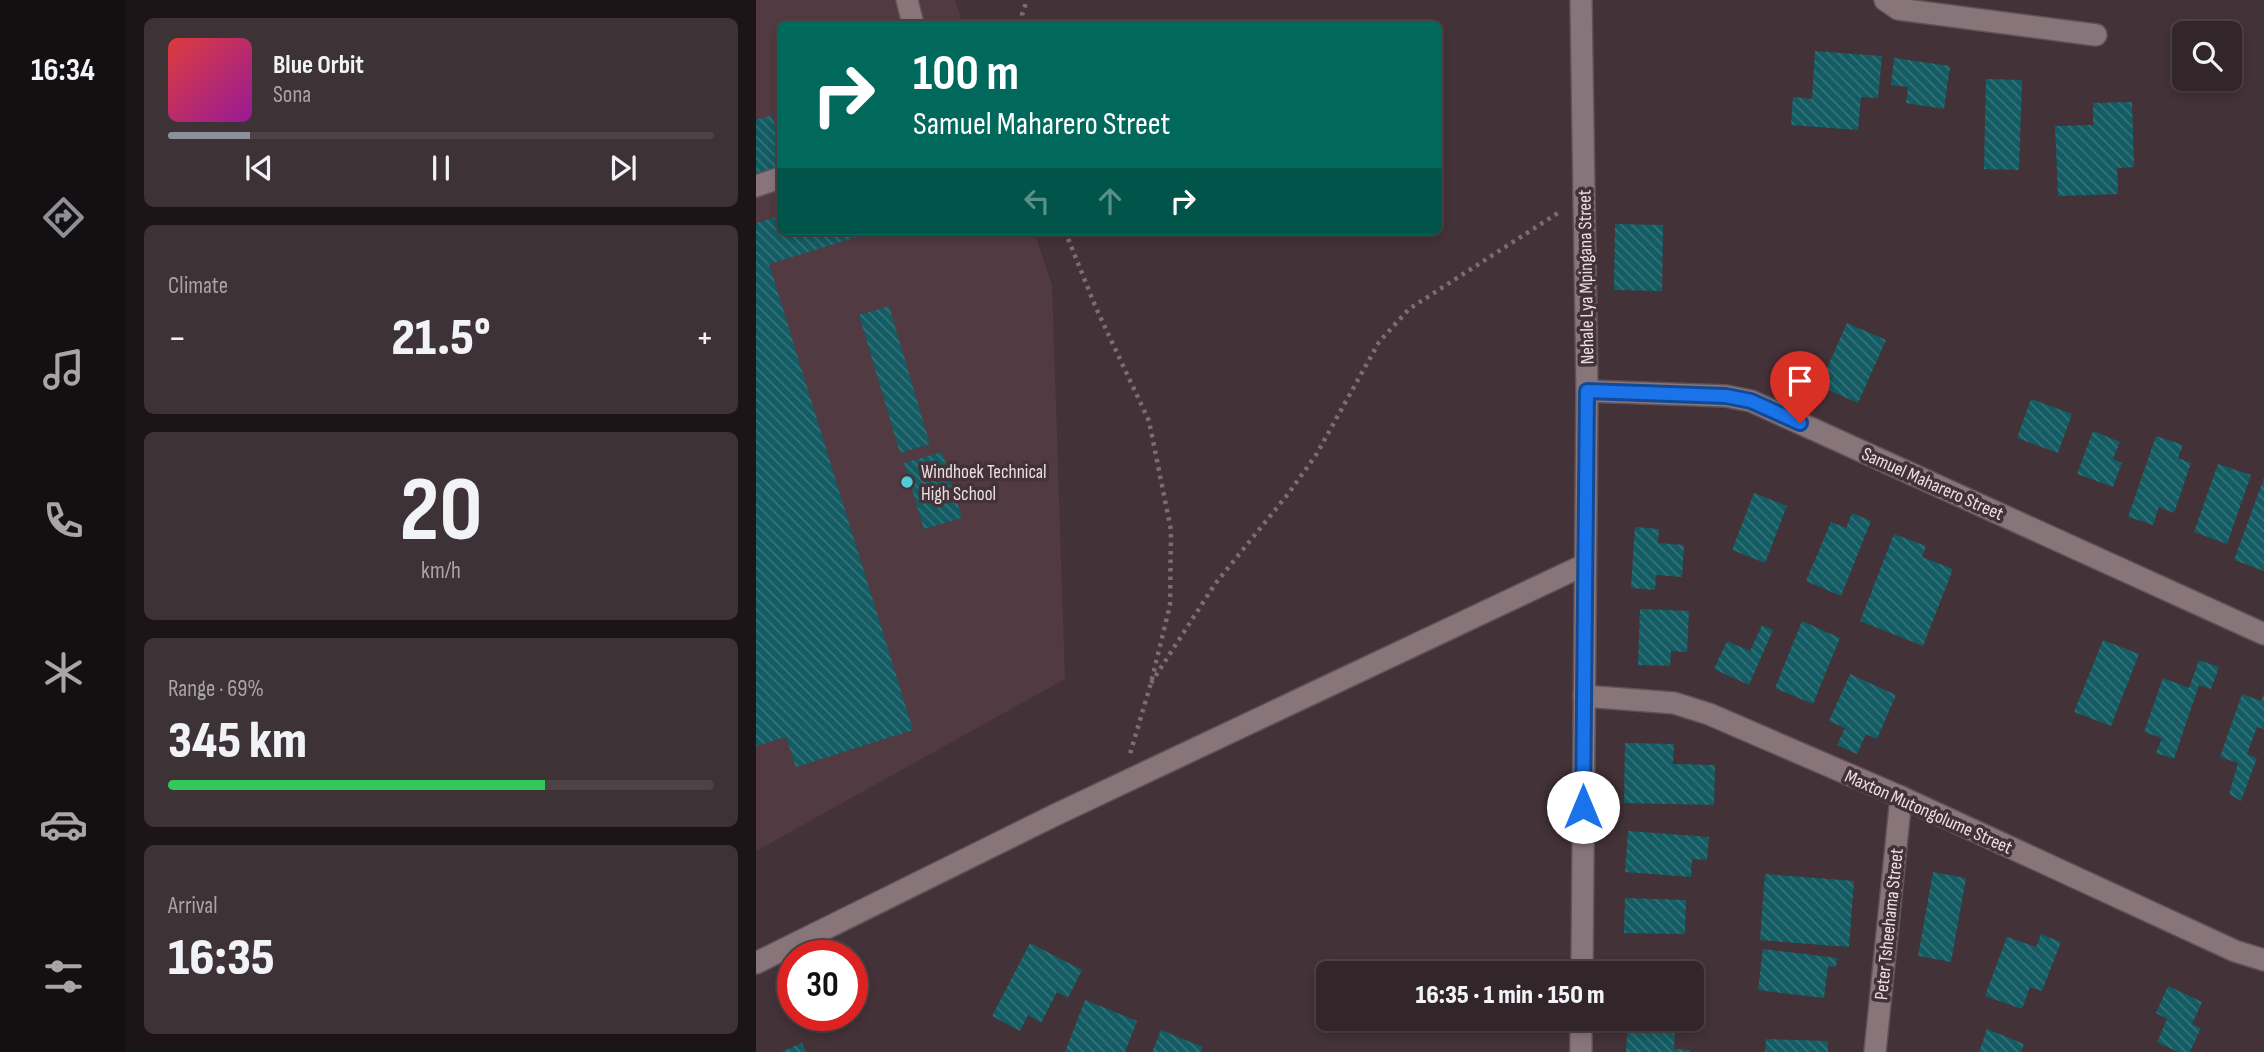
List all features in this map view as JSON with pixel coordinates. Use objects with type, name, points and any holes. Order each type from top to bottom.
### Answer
[{"type":"street","points":[[907,0],[913,21]]},
{"type":"street","name":"Nehale Lya Mpingana Street","points":[[1581,0],[1587,391],[1582,961]]},
{"type":"street","points":[[1885,0],[1898,9],[2096,35]]},
{"type":"street","points":[[756,186],[777,179]]},
{"type":"street","name":"Samuel Maharero Street","points":[[1587,391],[1726,396],[1751,401],[2264,634]]},
{"type":"street","points":[[756,962],[1120,785],[1584,565]]},
{"type":"street","name":"Maxton Mutongolume Street","points":[[1584,696],[1674,703],[1709,714],[1900,797],[2235,951],[2264,960]]},
{"type":"street","name":"Peter Tsheehama Street","points":[[1875,1052],[1900,797]]},
{"type":"street","points":[[1581,1031],[1581,1052]]},
{"type":"path","points":[[1023,21],[1027,0]]},
{"type":"path","points":[[1152,683],[1215,584],[1288,494],[1315,455],[1379,342],[1409,309],[1584,196]]},
{"type":"path","points":[[1067,235],[1096,308],[1149,421],[1171,530],[1170,605],[1152,683],[1120,785]]},
{"type":"shaded area","name":"Windhoek Technical High School","points":[[756,0],[955,0],[962,21],[777,21],[777,235],[1035,235],[1052,285],[1065,679],[756,851]]},
{"type":"building","points":[[1815,51],[1882,56],[1878,98],[1861,97],[1858,130],[1791,125],[1793,97],[1812,99]]},
{"type":"building","points":[[1894,58],[1950,66],[1944,109],[1906,103],[1908,87],[1891,85]]},
{"type":"building","points":[[1986,79],[2022,80],[2019,170],[1984,169]]},
{"type":"building","points":[[2132,102],[2134,167],[2117,168],[2118,194],[2058,196],[2055,126],[2093,125],[2093,103]]},
{"type":"building","points":[[772,115],[777,134],[777,167],[756,173],[756,120]]},
{"type":"building","points":[[777,217],[777,235],[864,235],[769,264],[913,730],[796,767],[786,737],[756,746],[756,223]]},
{"type":"building","points":[[1615,224],[1663,225],[1662,291],[1614,290]]},
{"type":"building","points":[[889,306],[930,444],[900,453],[859,315]]},
{"type":"building","points":[[1847,323],[1886,340],[1858,403],[1819,386]]},
{"type":"building","points":[[2031,399],[2072,414],[2058,453],[2017,438]]},
{"type":"building","points":[[2093,431],[2120,442],[2113,459],[2122,463],[2113,487],[2077,474]]},
{"type":"building","points":[[2156,436],[2183,445],[2178,458],[2191,463],[2174,513],[2159,507],[2153,525],[2128,517]]},
{"type":"building","points":[[942,452],[962,518],[924,529],[904,463]]},
{"type":"building","points":[[2218,464],[2251,475],[2227,544],[2194,532]]},
{"type":"building","points":[[2264,478],[2264,571],[2234,560]]},
{"type":"building","points":[[1754,493],[1787,506],[1765,563],[1732,550]]},
{"type":"building","points":[[1852,513],[1871,521],[1841,596],[1806,581],[1831,522],[1846,528]]},
{"type":"building","points":[[1635,527],[1659,529],[1658,543],[1684,545],[1682,577],[1656,575],[1655,590],[1631,588]]},
{"type":"building","points":[[1894,534],[1926,546],[1922,557],[1953,569],[1923,646],[1860,621]]},
{"type":"building","points":[[1640,609],[1689,611],[1687,652],[1671,651],[1670,666],[1638,665]]},
{"type":"building","points":[[1802,621],[1840,638],[1813,704],[1775,688]]},
{"type":"building","points":[[1762,625],[1773,630],[1749,685],[1714,669],[1727,641],[1750,651]]},
{"type":"building","points":[[2103,640],[2139,654],[2111,726],[2074,712]]},
{"type":"building","points":[[2199,660],[2219,667],[2211,689],[2199,685],[2174,759],[2156,753],[2162,738],[2144,732],[2163,678],[2189,688]]},
{"type":"building","points":[[1850,674],[1896,695],[1877,739],[1866,734],[1857,754],[1837,745],[1845,728],[1829,721]]},
{"type":"building","points":[[2264,693],[2264,729],[2257,727],[2247,754],[2257,758],[2241,801],[2229,794],[2238,763],[2220,757],[2242,694],[2261,701]]},
{"type":"building","points":[[1625,743],[1674,744],[1673,764],[1715,765],[1714,805],[1624,803]]},
{"type":"building","points":[[1628,831],[1709,837],[1707,860],[1692,859],[1691,877],[1625,872]]},
{"type":"building","points":[[1933,872],[1966,878],[1951,962],[1918,956]]},
{"type":"building","points":[[1765,874],[1854,881],[1849,947],[1760,940]]},
{"type":"building","points":[[1625,898],[1686,900],[1685,934],[1624,933]]},
{"type":"building","points":[[2041,934],[2061,942],[2042,991],[2030,987],[2022,1009],[1985,996],[2007,937],[2036,947]]},
{"type":"building","points":[[1030,943],[1082,970],[1068,998],[1057,992],[1041,1023],[1028,1015],[1020,1031],[992,1016]]},
{"type":"building","points":[[1763,949],[1837,958],[1836,967],[1828,966],[1824,998],[1758,990]]},
{"type":"building","points":[[2168,986],[2202,1002],[2192,1024],[2201,1028],[2190,1052],[2178,1052],[2157,1042],[2167,1019],[2156,1013]]},
{"type":"building","points":[[1085,1000],[1137,1021],[1125,1052],[1065,1052]]},
{"type":"building","points":[[1987,1029],[2024,1044],[2021,1052],[1979,1052]]},
{"type":"building","points":[[1161,1030],[1203,1047],[1201,1052],[1152,1052]]},
{"type":"building","points":[[1628,1031],[1675,1031],[1674,1049],[1690,1050],[1690,1052],[1626,1052]]},
{"type":"building","points":[[1766,1039],[1828,1041],[1828,1052],[1765,1052]]},
{"type":"building","points":[[802,1043],[806,1052],[781,1052]]},
{"type":"place","name":"Windhoek Technical High School","points":[[907,482]]},
{"type":"route","points":[[1583,807],[1587,391],[1726,396],[1751,401],[1800,423]]}]
